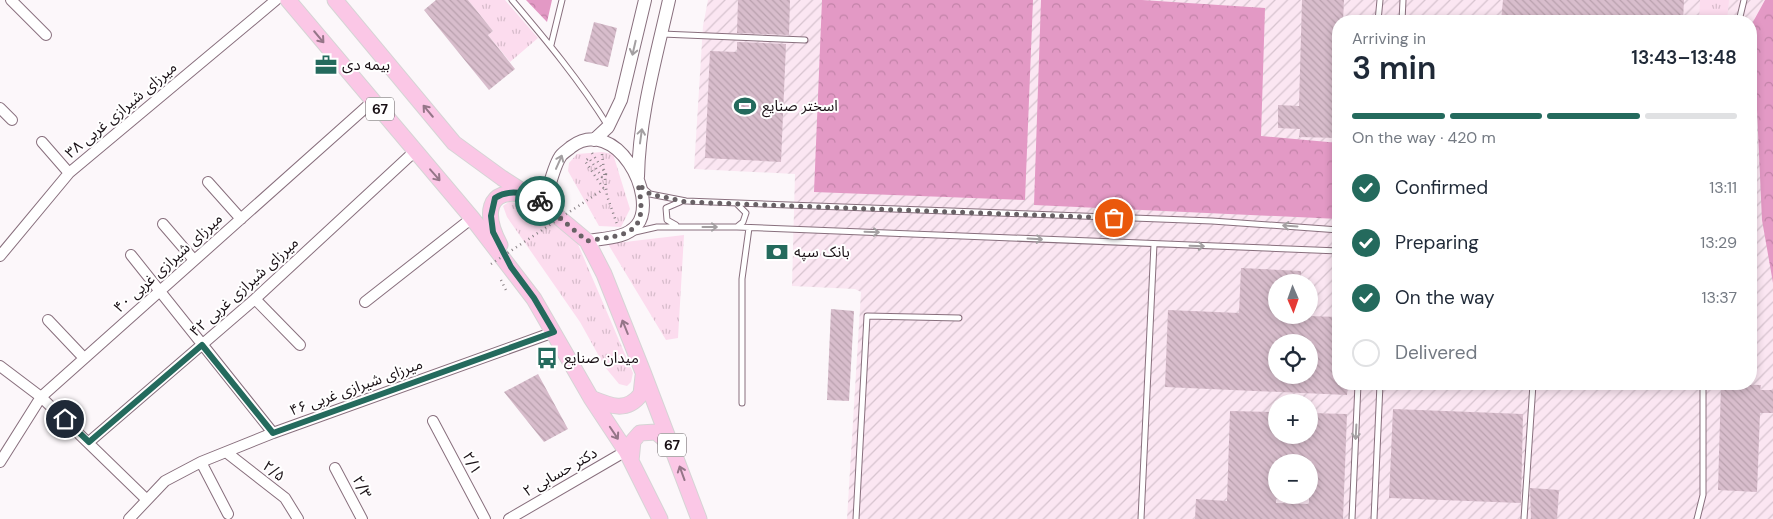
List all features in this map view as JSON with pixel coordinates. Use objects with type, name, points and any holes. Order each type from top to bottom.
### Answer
[{"type":"main road","name":"67","points":[[288,0],[472,218],[534,298],[591,398],[629,456],[660,519]]},
{"type":"main road","name":"67","points":[[335,0],[454,143],[502,178],[538,200],[587,241],[604,274],[699,519]]},
{"type":"main road","points":[[511,267],[493,232],[491,216],[495,198],[502,194],[513,192],[538,200]]},
{"type":"main road","points":[[591,398],[610,406],[627,406],[641,394],[643,372]]},
{"type":"main road","points":[[629,456],[633,441],[642,432],[651,431],[659,434],[673,450]]},
{"type":"street","points":[[11,0],[46,35]]},
{"type":"street","name":"میرزای شیرازی غربی ۳۸","points":[[0,256],[68,173],[276,0]]},
{"type":"street","points":[[594,140],[608,127],[621,100],[645,0]]},
{"type":"street","points":[[638,184],[639,152],[646,104],[669,0]]},
{"type":"street","name":"میرزای شیرازی غربی ۴۰","points":[[0,462],[41,396],[373,101]]},
{"type":"street","points":[[0,108],[12,120]]},
{"type":"street","points":[[538,200],[560,156],[581,140],[600,139],[620,150],[632,167],[638,184],[643,207],[638,224],[624,235],[587,241]]},
{"type":"street","points":[[42,142],[68,173]]},
{"type":"street","name":"میرزای شیرازی غربی ۴۲","points":[[89,442],[255,299],[415,151]]},
{"type":"street","points":[[208,182],[241,219]]},
{"type":"street","points":[[366,302],[472,218]]},
{"type":"street","points":[[163,224],[194,260]]},
{"type":"street","points":[[130,255],[273,433]]},
{"type":"street","points":[[255,299],[300,345]]},
{"type":"street","points":[[48,320],[84,358]]},
{"type":"street","name":"میرزای شیرازی غربی ۴۶","points":[[129,519],[165,481],[201,462],[273,433],[554,332]]},
{"type":"street","points":[[0,366],[41,396],[147,500]]},
{"type":"street","name":"۲/۱","points":[[433,421],[485,519]]},
{"type":"street","name":"۲/۵","points":[[226,452],[285,498],[298,519]]},
{"type":"street","name":"دکتر حسابی ۲","points":[[509,519],[522,516],[629,456]]},
{"type":"street","points":[[201,462],[228,514]]},
{"type":"street","name":"۲/۳","points":[[335,468],[362,519]]},
{"type":"lane","points":[[512,0],[551,45],[593,101],[608,127]]},
{"type":"lane","points":[[551,45],[562,0]]},
{"type":"lane","points":[[1379,15],[1380,0]]},
{"type":"lane","points":[[1402,15],[1403,0]]},
{"type":"lane","points":[[1740,15],[1744,0]]},
{"type":"lane","points":[[661,34],[805,40]]},
{"type":"lane","points":[[638,184],[650,194],[683,201],[1212,221],[1332,230]]},
{"type":"lane","points":[[683,201],[671,204],[666,208],[665,214],[671,224],[684,227]]},
{"type":"lane","points":[[737,204],[746,213],[744,222],[737,227]]},
{"type":"lane","points":[[624,235],[658,227],[737,227],[1332,251]]},
{"type":"lane","points":[[742,402],[742,279],[749,228]]},
{"type":"lane","points":[[1141,519],[1154,244]]},
{"type":"lane","points":[[856,519],[867,316],[958,318]]},
{"type":"lane","points":[[1352,519],[1358,390]]},
{"type":"lane","points":[[1374,519],[1380,390]]},
{"type":"lane","points":[[1524,519],[1533,390]]},
{"type":"lane","points":[[1697,519],[1703,495],[1703,390]]},
{"type":"path","points":[[602,152],[607,196],[624,235]]},
{"type":"path","points":[[592,153],[606,174]]},
{"type":"path","points":[[491,264],[604,189],[585,161],[589,158],[602,177],[606,174]]},
{"type":"shaded area","points":[[708,0],[1773,0],[1773,519],[847,519],[861,292],[855,289],[792,286],[795,174],[694,169],[703,26]]},
{"type":"green space","points":[[468,0],[505,0],[538,38],[510,62],[488,35],[493,31]]},
{"type":"green space","points":[[526,0],[552,0],[547,22]]},
{"type":"green space","points":[[822,0],[1033,0],[1025,200],[814,192]]},
{"type":"green space","points":[[1041,0],[1142,0],[1265,8],[1261,136],[1332,142],[1332,219],[1034,205]]},
{"type":"green space","points":[[1700,0],[1729,0],[1728,15],[1699,15]]},
{"type":"green space","points":[[1765,0],[1773,0],[1773,283],[1762,220],[1757,110],[1757,15]]},
{"type":"green space","points":[[602,152],[613,154],[630,209],[621,227],[599,226],[568,171],[569,163],[577,154]]},
{"type":"green space","points":[[510,201],[545,217],[577,242],[633,373],[631,382],[627,386],[619,384],[605,367],[580,322],[507,217],[503,206]]},
{"type":"green space","points":[[684,235],[678,338],[666,340],[608,244]]},
{"type":"building","points":[[436,0],[468,0],[493,31],[488,35],[515,69],[489,90],[424,10]]},
{"type":"building","points":[[738,0],[790,0],[789,35],[737,33]]},
{"type":"building","points":[[1302,0],[1344,0],[1343,15],[1332,15],[1332,138],[1299,137],[1300,129],[1278,128],[1278,105],[1299,106]]},
{"type":"building","points":[[1503,0],[1684,0],[1683,15],[1502,15]]},
{"type":"building","points":[[594,22],[617,28],[608,67],[584,61]]},
{"type":"building","name":"اسختر صنایع","points":[[737,42],[786,44],[781,162],[705,158],[710,51],[737,52]]},
{"type":"building","points":[[1241,268],[1301,271],[1301,274],[1268,274],[1268,324],[1318,324],[1318,316],[1332,317],[1332,390],[1347,390],[1347,395],[1165,387],[1168,310],[1239,313]]},
{"type":"building","points":[[831,309],[854,311],[849,401],[827,400]]},
{"type":"building","points":[[538,374],[568,429],[544,442],[504,392]]},
{"type":"building","points":[[1757,385],[1761,385],[1760,390],[1773,390],[1773,413],[1760,413],[1757,492],[1718,490],[1721,390],[1757,390]]},
{"type":"building","points":[[1393,409],[1523,414],[1521,503],[1389,498]]},
{"type":"building","points":[[1230,411],[1268,412],[1268,444],[1318,444],[1318,413],[1347,414],[1343,519],[1195,519],[1196,499],[1227,501]]},
{"type":"building","points":[[1530,488],[1559,490],[1557,519],[1531,519]]},
{"type":"way so far","points":[[540,201],[587,241],[627,234],[638,224],[643,207],[638,184],[650,194],[686,202],[1114,218]]},
{"type":"place","name":"بیمه دی","points":[[326,65]]},
{"type":"place","name":"اسختر صنایع","points":[[745,106]]},
{"type":"place","name":"بانک سپه","points":[[777,252]]},
{"type":"place","name":"میدان صنایع","points":[[547,358]]},
{"type":"route","points":[[65,419],[89,442],[202,345],[273,433],[554,332],[534,298],[511,267],[493,232],[491,216],[495,198],[502,194],[513,192],[532,196],[540,201]]}]
